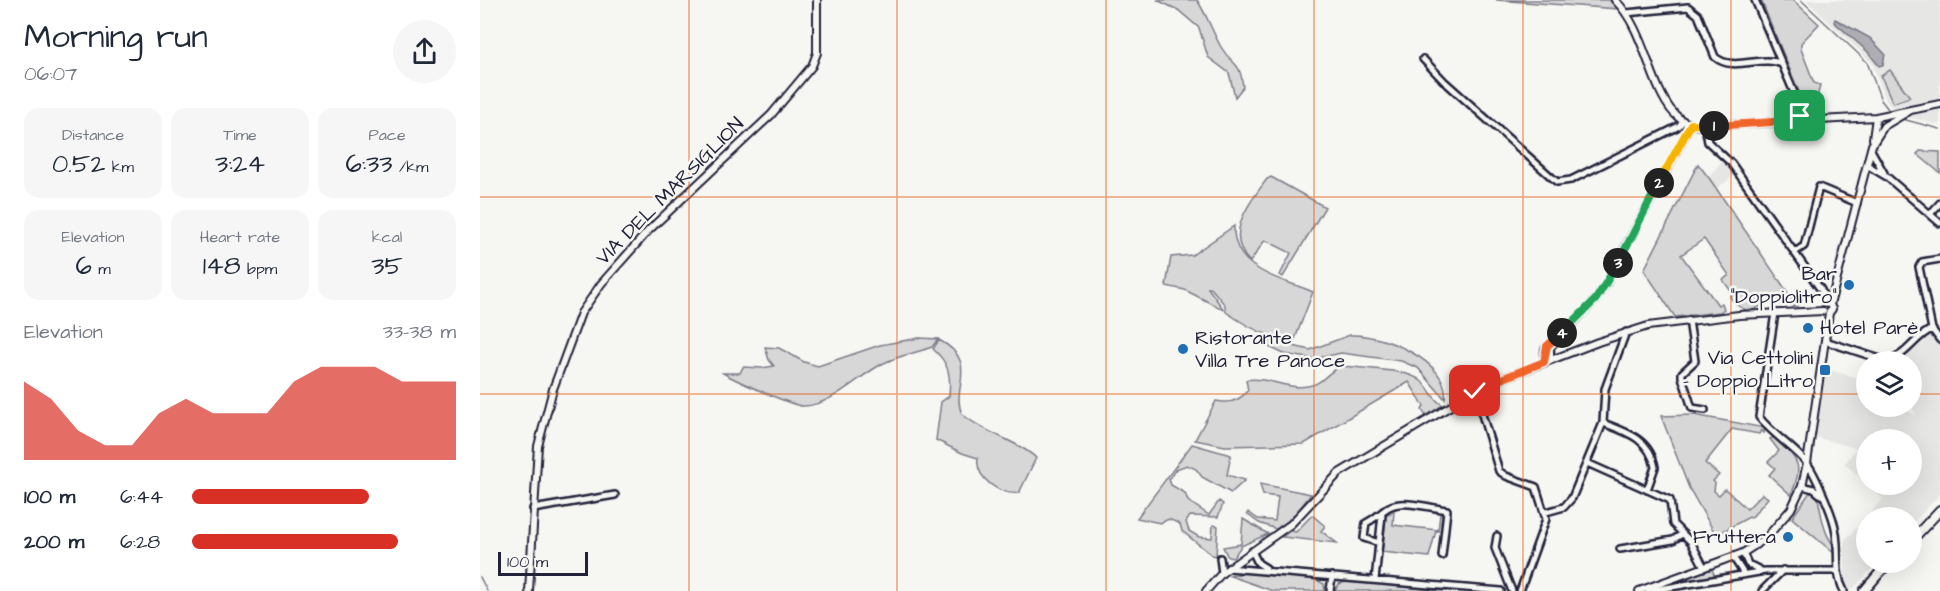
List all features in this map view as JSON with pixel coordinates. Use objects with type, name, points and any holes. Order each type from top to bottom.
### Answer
[{"type":"main road","points":[[1922,530],[1940,510]]},
{"type":"main road","points":[[1864,591],[1880,573]]},
{"type":"street","name":"VIA DEL MARSIGLION","points":[[529,591],[536,457],[544,422],[570,339],[589,298],[649,230],[771,115],[812,66],[817,53],[814,7],[817,0]]},
{"type":"street","points":[[1615,0],[1636,29],[1667,104],[1683,121],[1691,124],[1705,126],[1878,118],[1940,104]]},
{"type":"street","points":[[1755,0],[1800,107],[1801,120]]},
{"type":"street","points":[[1626,13],[1688,7],[1698,15],[1715,57],[1720,61],[1731,64],[1771,61],[1782,64]]},
{"type":"street","points":[[1423,59],[1444,81],[1557,182],[1570,180],[1679,126],[1683,121]]},
{"type":"street","points":[[1878,118],[1878,126],[1885,125],[1911,110]]},
{"type":"street","points":[[1827,308],[1836,288],[1878,118]]},
{"type":"street","points":[[1681,141],[1683,121]]},
{"type":"street","points":[[1548,361],[1550,347],[1596,299],[1613,274],[1691,124]]},
{"type":"street","points":[[1871,147],[1885,125]]},
{"type":"street","points":[[1639,591],[1743,553],[1766,538],[1780,523],[1803,484],[1808,463],[1825,342],[1827,308],[1823,294],[1731,163],[1708,142],[1705,126]]},
{"type":"street","points":[[1871,147],[1887,177]]},
{"type":"street","points":[[1867,165],[1887,177],[1940,223]]},
{"type":"street","points":[[1795,252],[1804,246],[1819,187],[1857,203]]},
{"type":"street","points":[[1931,213],[1940,203]]},
{"type":"street","points":[[1940,259],[1924,261],[1919,267],[1932,328],[1940,340]]},
{"type":"street","points":[[1823,294],[1836,288]]},
{"type":"street","points":[[1206,591],[1225,571],[1291,524],[1339,473],[1475,391],[1626,332],[1689,320],[1827,308]]},
{"type":"street","points":[[1775,313],[1759,417],[1808,463],[1836,527],[1840,549],[1836,571],[1844,591]]},
{"type":"street","points":[[1689,320],[1695,361],[1682,373],[1682,377],[1692,408],[1705,410]]},
{"type":"street","points":[[1825,342],[1883,360],[1892,360],[1908,350],[1932,328]]},
{"type":"street","points":[[1546,512],[1559,509],[1570,501],[1587,463],[1603,423],[1605,389],[1626,332]]},
{"type":"street","points":[[1475,391],[1499,471],[1506,476],[1536,487],[1546,512],[1546,519],[1520,591]]},
{"type":"street","points":[[1603,423],[1635,436],[1646,446],[1655,467],[1647,490]]},
{"type":"street","points":[[1587,463],[1670,500],[1673,524],[1692,542],[1704,567]]},
{"type":"street","points":[[1803,484],[1816,482]]},
{"type":"street","points":[[1803,484],[1814,489],[1824,498]]},
{"type":"street","points":[[533,509],[615,495]]},
{"type":"street","points":[[1379,543],[1364,538],[1365,523],[1382,515],[1395,505],[1447,510],[1442,556]]},
{"type":"street","points":[[1375,580],[1382,515]]},
{"type":"street","points":[[1620,549],[1673,540],[1682,534]]},
{"type":"street","points":[[1497,536],[1495,549],[1513,591]]},
{"type":"street","points":[[1252,551],[1261,566],[1274,570]]},
{"type":"street","points":[[1743,553],[1751,567],[1765,571]]},
{"type":"street","points":[[1246,555],[1247,564],[1252,569]]},
{"type":"street","points":[[1733,557],[1744,574]]},
{"type":"street","points":[[1220,558],[1225,571]]},
{"type":"street","points":[[1225,571],[1274,570],[1501,591]]},
{"type":"street","points":[[1764,591],[1783,570]]},
{"type":"street","points":[[1648,591],[1765,571],[1836,571]]},
{"type":"street","points":[[1330,591],[1332,576]]},
{"type":"street","points":[[1513,591],[1515,583],[1525,576]]},
{"type":"shaded area","points":[[1157,0],[1197,0],[1221,47],[1240,72],[1243,87],[1235,97],[1229,73],[1208,57],[1199,28],[1178,10]]},
{"type":"shaded area","points":[[1496,0],[1609,0],[1619,9]]},
{"type":"shaded area","points":[[1761,0],[1793,0],[1819,24],[1801,43],[1801,49],[1814,83],[1820,85],[1813,115],[1807,111]]},
{"type":"shaded area","points":[[1806,0],[1940,0],[1940,98],[1893,109],[1886,100],[1872,63]]},
{"type":"shaded area","points":[[1835,19],[1870,38],[1885,54],[1883,65],[1879,66],[1867,51],[1834,22]]},
{"type":"shaded area","points":[[1890,70],[1910,97],[1893,103],[1881,76]]},
{"type":"shaded area","points":[[1940,109],[1940,125],[1907,117],[1913,115]]},
{"type":"shaded area","points":[[1920,151],[1940,152],[1940,173],[1917,154]]},
{"type":"shaded area","points":[[1723,159],[1735,175],[1716,189],[1709,178]]},
{"type":"shaded area","points":[[1698,164],[1797,306],[1770,301],[1750,310],[1738,305],[1730,297],[1733,294],[1723,280],[1729,275],[1704,239],[1681,255],[1718,305],[1722,303],[1724,309],[1720,312],[1675,317],[1644,270]]},
{"type":"shaded area","points":[[1271,177],[1325,207],[1283,277],[1280,275],[1291,253],[1265,240],[1250,262],[1242,251],[1239,241],[1239,230],[1247,209],[1267,179]]},
{"type":"shaded area","points":[[1234,226],[1236,241],[1241,253],[1250,263],[1273,277],[1313,292],[1295,339],[1268,335],[1241,322],[1226,312],[1225,305],[1211,288],[1208,288],[1224,310],[1185,290],[1166,286],[1171,257],[1192,255]]},
{"type":"shaded area","points":[[1929,334],[1935,335],[1940,347],[1940,494],[1922,513],[1922,507],[1876,507],[1883,499],[1879,495],[1922,495],[1922,429],[1856,429],[1856,448],[1815,437],[1826,369],[1856,377],[1856,417],[1922,417],[1922,351],[1911,351]]},
{"type":"shaded area","points":[[1350,335],[1378,339],[1411,352],[1437,373],[1444,385],[1445,399],[1418,368],[1401,361],[1341,353],[1314,359],[1284,354],[1267,346],[1267,343],[1272,341],[1310,350]]},
{"type":"shaded area","points":[[919,338],[938,339],[932,347],[884,363],[825,401],[804,406],[751,387],[723,373],[740,373],[743,367],[774,366],[769,360],[765,347],[779,348],[804,362],[818,366],[880,345]]},
{"type":"shaded area","points":[[939,340],[952,348],[962,366],[959,404],[962,414],[1036,458],[1019,493],[997,489],[980,472],[978,458],[936,440],[941,402],[949,396],[950,389],[946,364],[933,349]]},
{"type":"shaded area","points":[[1341,366],[1371,368],[1415,377],[1443,405],[1426,416],[1422,410],[1424,406],[1409,382],[1304,444],[1225,446],[1195,440],[1216,401],[1230,402],[1241,397],[1248,390],[1246,380],[1308,386],[1318,383]]},
{"type":"shaded area","points":[[1694,415],[1765,428],[1764,433],[1761,430],[1759,434],[1732,429],[1705,463],[1719,475],[1713,481],[1714,491],[1719,495],[1725,489],[1747,509],[1762,494],[1768,498],[1751,518],[1716,535],[1689,488],[1661,416]]},
{"type":"shaded area","points":[[1774,437],[1793,457],[1798,468],[1791,495],[1769,475],[1775,468],[1768,462],[1779,451],[1770,439]]},
{"type":"shaded area","points":[[1192,444],[1231,455],[1227,475],[1245,480],[1231,493],[1202,477],[1196,469],[1187,465],[1176,469],[1169,479],[1171,485],[1185,493],[1188,501],[1209,515],[1219,501],[1223,504],[1218,517],[1190,516],[1186,522],[1189,531],[1199,537],[1212,538],[1213,525],[1218,526],[1216,556],[1182,531],[1180,524],[1169,519],[1160,523],[1137,518]]},
{"type":"shaded area","points":[[1856,448],[1856,474],[1845,464]]},
{"type":"shaded area","points":[[1260,484],[1311,494],[1292,518],[1276,529],[1259,523],[1247,514],[1248,512],[1258,519],[1275,521],[1278,497],[1263,495]]},
{"type":"shaded area","points":[[1810,492],[1818,498],[1827,535],[1835,554],[1792,518]]},
{"type":"shaded area","points":[[1394,511],[1393,525],[1438,530],[1440,514],[1443,515],[1441,531],[1436,531],[1429,557],[1382,552],[1386,516]]},
{"type":"shaded area","points":[[1312,515],[1325,526],[1321,531],[1337,543],[1282,537],[1290,531],[1296,532]]},
{"type":"shaded area","points":[[1243,519],[1268,534],[1241,546],[1233,558],[1228,557],[1223,547],[1241,544]]},
{"type":"shaded area","points":[[1856,528],[1856,573],[1868,573],[1854,588],[1849,589],[1845,581],[1844,541]]},
{"type":"shaded area","points":[[1712,569],[1715,577],[1662,587],[1662,586]]},
{"type":"shaded area","points":[[1245,573],[1315,579],[1324,584],[1325,591],[1273,591],[1230,576]]},
{"type":"shaded area","points":[[1346,582],[1447,591],[1335,591],[1339,584]]},
{"type":"waterway","points":[[1801,0],[1867,62],[1881,100],[1888,109]]},
{"type":"waterway","points":[[1902,119],[1940,129]]},
{"type":"waterway","points":[[480,577],[487,591]]},
{"type":"place","name":"Bar \"Doppiolitro\"","points":[[1849,285]]},
{"type":"place","name":"Hotel Parè","points":[[1808,328]]},
{"type":"place","name":"Ristorante Villa Tre Panoce","points":[[1183,349]]},
{"type":"place","name":"Via Cettolini - Doppio Litro","points":[[1825,370]]},
{"type":"place","name":"Fruttera","points":[[1788,537]]},
{"type":"route","points":[[1475,391],[1544,362],[1547,346],[1596,299],[1613,274],[1691,124],[1705,126],[1801,120],[1800,116]]}]
